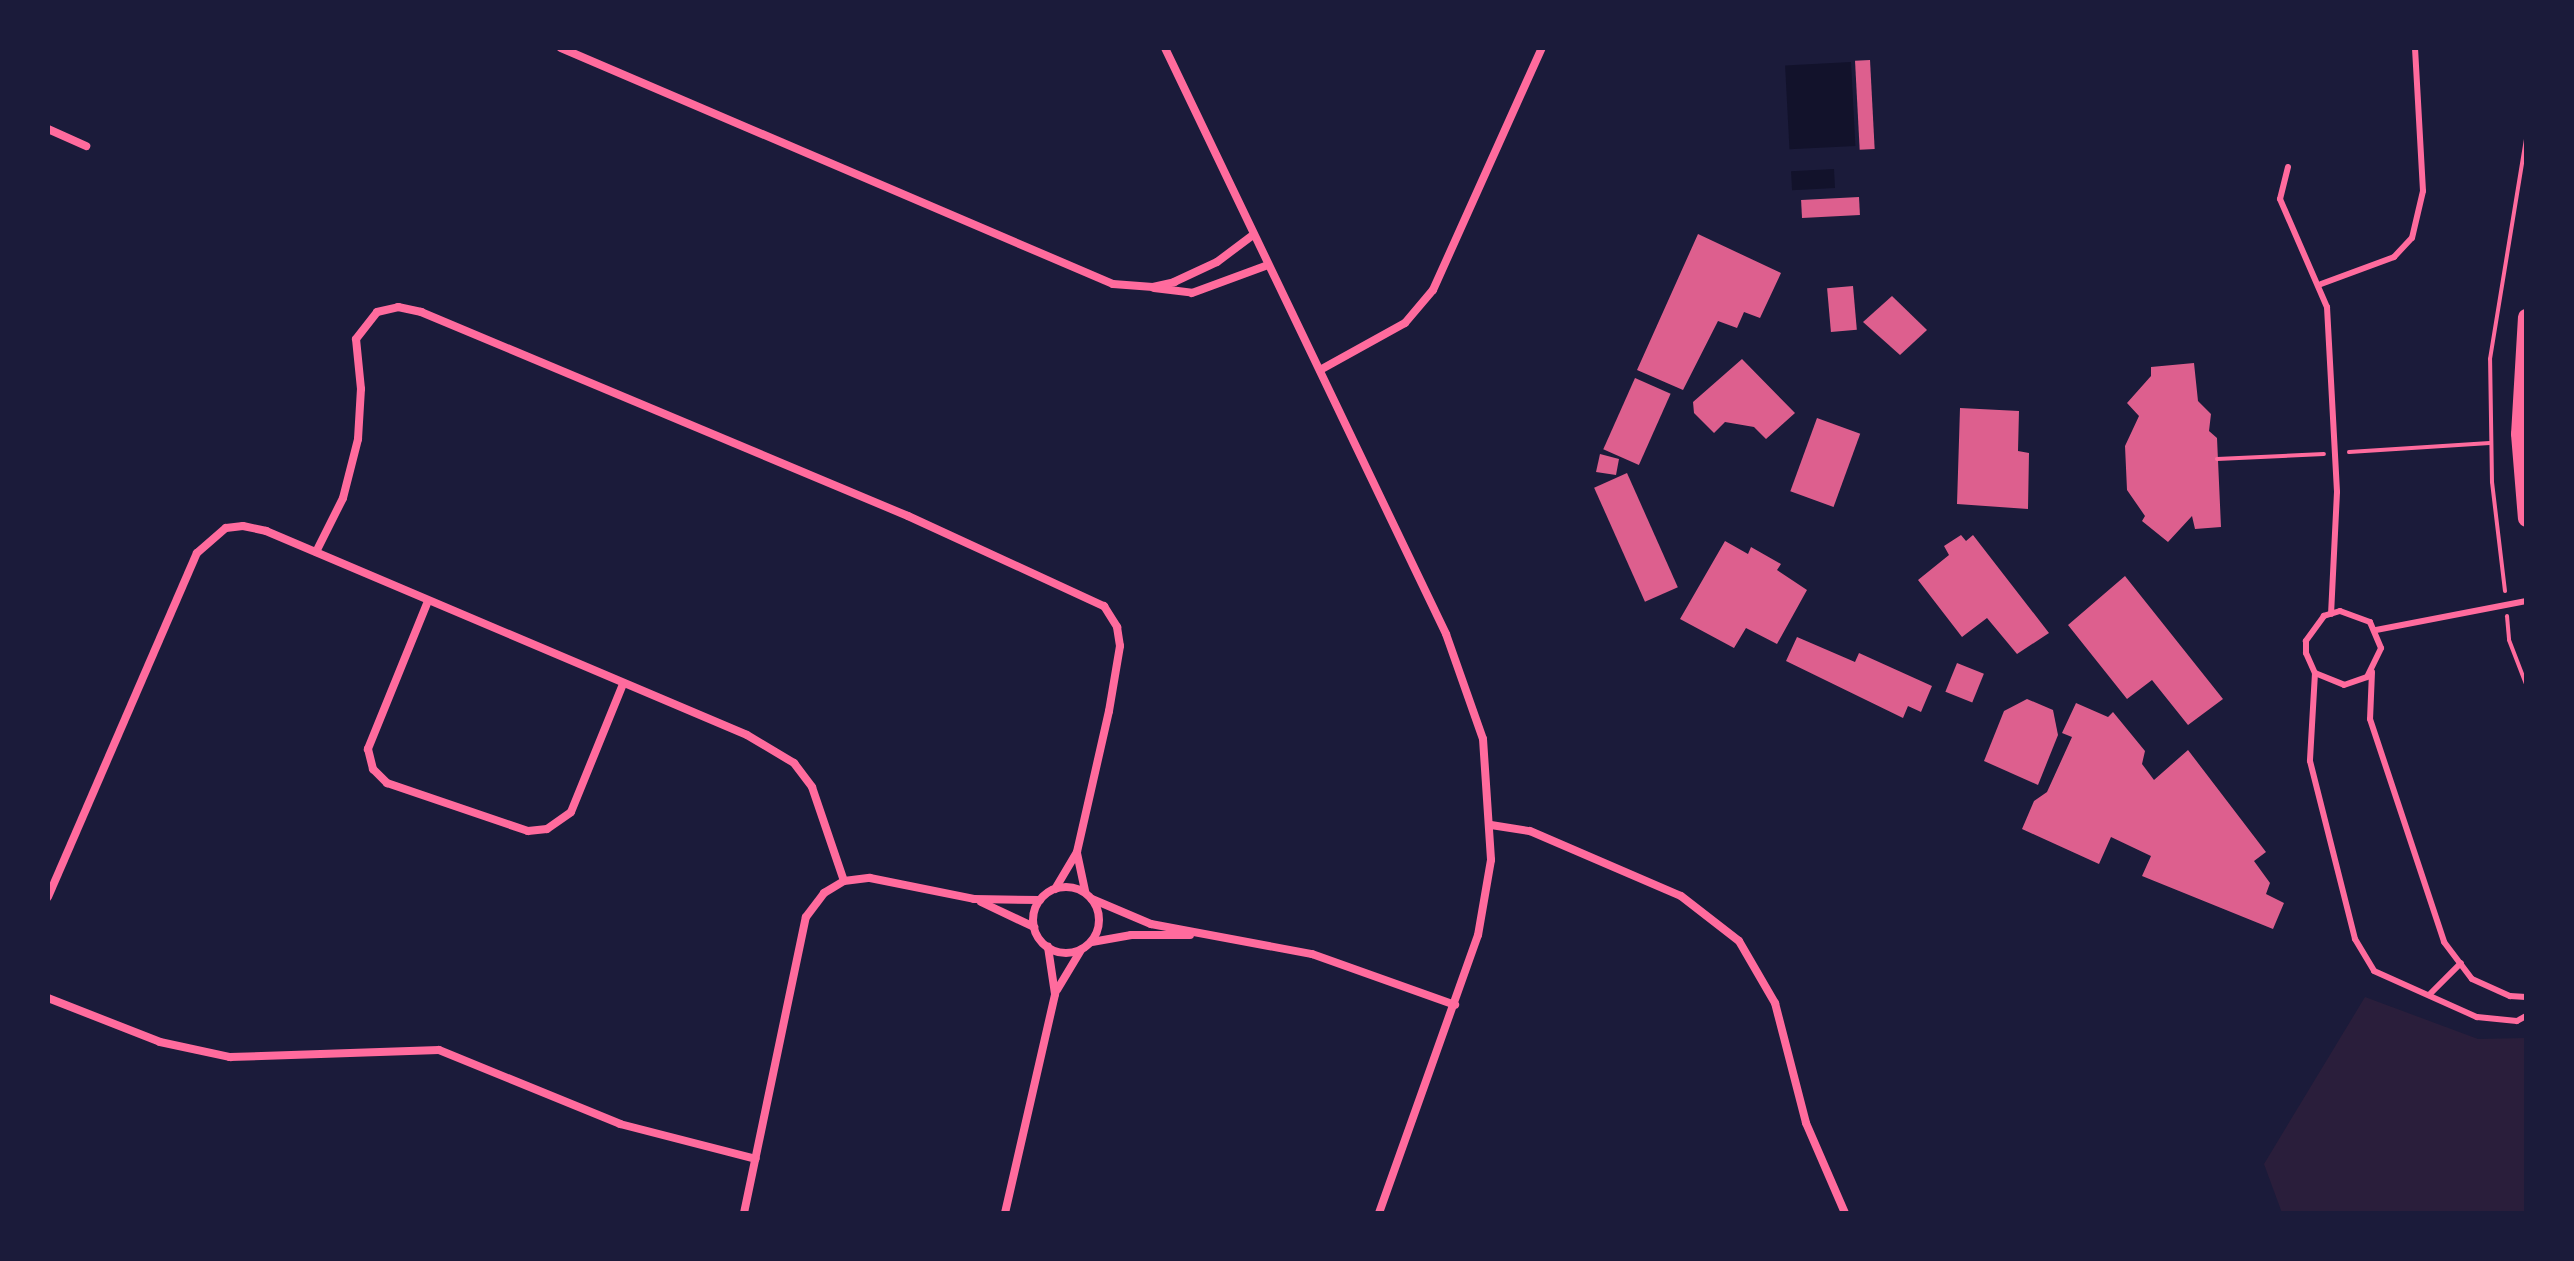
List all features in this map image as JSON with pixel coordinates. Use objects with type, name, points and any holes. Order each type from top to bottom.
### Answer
[{"type":"main road","points":[[2526,317],[2519,434],[2526,519]]},
{"type":"street","points":[[561,48],[1098,279],[1192,293],[1268,265]]},
{"type":"street","points":[[1165,48],[1460,670],[1483,739],[1491,825],[1485,901],[1455,1005],[1379,1213]]},
{"type":"street","points":[[1320,370],[1405,323],[1433,290],[1542,48]]},
{"type":"street","points":[[48,129],[86,146]]},
{"type":"street","points":[[1153,287],[1203,270],[1253,235]]},
{"type":"street","points":[[316,552],[343,498],[358,439],[361,389],[356,339],[377,312],[398,307],[421,312],[908,516],[1104,606],[1117,627],[1120,646],[1077,852],[1055,889],[1040,900],[974,899]]},
{"type":"street","points":[[48,897],[197,553],[226,528],[243,526],[316,552],[747,735],[794,763],[812,787],[844,881]]},
{"type":"street","points":[[428,601],[368,749],[373,769],[387,783],[528,831],[547,829],[571,812],[623,684]]},
{"type":"street","points":[[1491,825],[1530,831],[1681,896],[1739,941],[1775,1003],[1806,1123],[1845,1213]]},
{"type":"street","points":[[1005,1213],[1055,994],[1099,926],[1077,852]]},
{"type":"street","points":[[744,1213],[806,917],[824,893],[844,881],[887,879],[974,899],[1034,927],[1048,947],[1055,994]]},
{"type":"street","points":[[1055,889],[1088,896],[1135,919],[1312,954],[1455,1005]]},
{"type":"street","points":[[1034,927],[1040,900]]},
{"type":"street","points":[[1048,947],[1064,953],[1131,935],[1211,936]]},
{"type":"street","points":[[48,998],[160,1042],[230,1057],[439,1050],[620,1124],[756,1159]]},
{"type":"lane","points":[[2321,284],[2394,257],[2412,238],[2423,191],[2415,48]]},
{"type":"lane","points":[[2288,167],[2280,199],[2304,260],[2321,284],[2327,307],[2336,453],[2331,614]]},
{"type":"lane","points":[[2376,630],[2526,601]]},
{"type":"lane","points":[[2526,997],[2510,996],[2472,979],[2444,942],[2370,719],[2372,672],[2381,648],[2376,630],[2359,614],[2331,614],[2314,624],[2306,641],[2315,673],[2310,761],[2355,939],[2374,971],[2477,1017],[2517,1021],[2526,1016]]},
{"type":"lane","points":[[2315,673],[2344,685],[2372,672]]},
{"type":"lane","points":[[2429,995],[2461,963]]},
{"type":"path","points":[[2217,459],[2490,443]]},
{"type":"shaded area","points":[[1851,62],[1855,146],[1789,149],[1785,65]]},
{"type":"shaded area","points":[[1834,169],[1835,188],[1792,190],[1791,171]]},
{"type":"shaded area","points":[[2365,997],[2478,1039],[2526,1038],[2526,1213],[2282,1213],[2264,1164]]},
{"type":"building","points":[[1870,60],[1875,149],[1860,150],[1855,61]]},
{"type":"building","points":[[1859,197],[1860,215],[1802,218],[1801,200]]},
{"type":"building","points":[[1698,234],[1781,273],[1760,318],[1744,312],[1737,328],[1718,321],[1683,390],[1637,370]]},
{"type":"building","points":[[1853,286],[1857,330],[1831,332],[1827,288]]},
{"type":"building","points":[[1892,296],[1927,330],[1900,355],[1863,322]]},
{"type":"building","points":[[1742,359],[1795,413],[1766,439],[1754,427],[1725,422],[1714,433],[1694,413],[1693,402]]},
{"type":"building","points":[[2194,363],[2198,401],[2211,414],[2209,431],[2217,438],[2221,527],[2195,529],[2192,516],[2168,542],[2142,521],[2145,516],[2127,490],[2125,446],[2139,416],[2127,403],[2151,376],[2151,367]]},
{"type":"building","points":[[1635,378],[1671,394],[1639,465],[1603,449]]},
{"type":"building","points":[[1960,408],[2019,411],[2018,451],[2029,453],[2028,509],[1957,504]]},
{"type":"building","points":[[1817,418],[1860,434],[1834,507],[1790,491]]},
{"type":"building","points":[[1600,454],[1619,459],[1616,475],[1596,472]]},
{"type":"building","points":[[1627,473],[1678,587],[1645,602],[1594,488]]},
{"type":"building","points":[[1961,535],[1966,541],[1973,535],[2049,633],[2017,654],[1987,618],[1962,637],[1918,580],[1949,555],[1944,546]]},
{"type":"building","points":[[1725,541],[1748,554],[1751,547],[1781,564],[1777,570],[1807,590],[1777,644],[1746,628],[1734,648],[1680,619]]},
{"type":"building","points":[[2125,576],[2223,699],[2188,725],[2152,680],[2127,699],[2068,625]]},
{"type":"building","points":[[1797,637],[1855,662],[1859,653],[1932,686],[1921,712],[1908,706],[1903,718],[1786,661]]},
{"type":"building","points":[[1957,663],[1984,674],[1972,703],[1945,692]]},
{"type":"building","points":[[2027,699],[2053,710],[2058,735],[2038,785],[1984,761],[2004,711]]},
{"type":"building","points":[[2076,703],[2108,717],[2113,712],[2145,751],[2142,764],[2154,780],[2188,750],[2266,852],[2254,861],[2270,883],[2266,894],[2284,903],[2273,929],[2142,876],[2151,856],[2111,837],[2099,864],[2022,829],[2034,801],[2047,792],[2072,737],[2062,733]]}]
